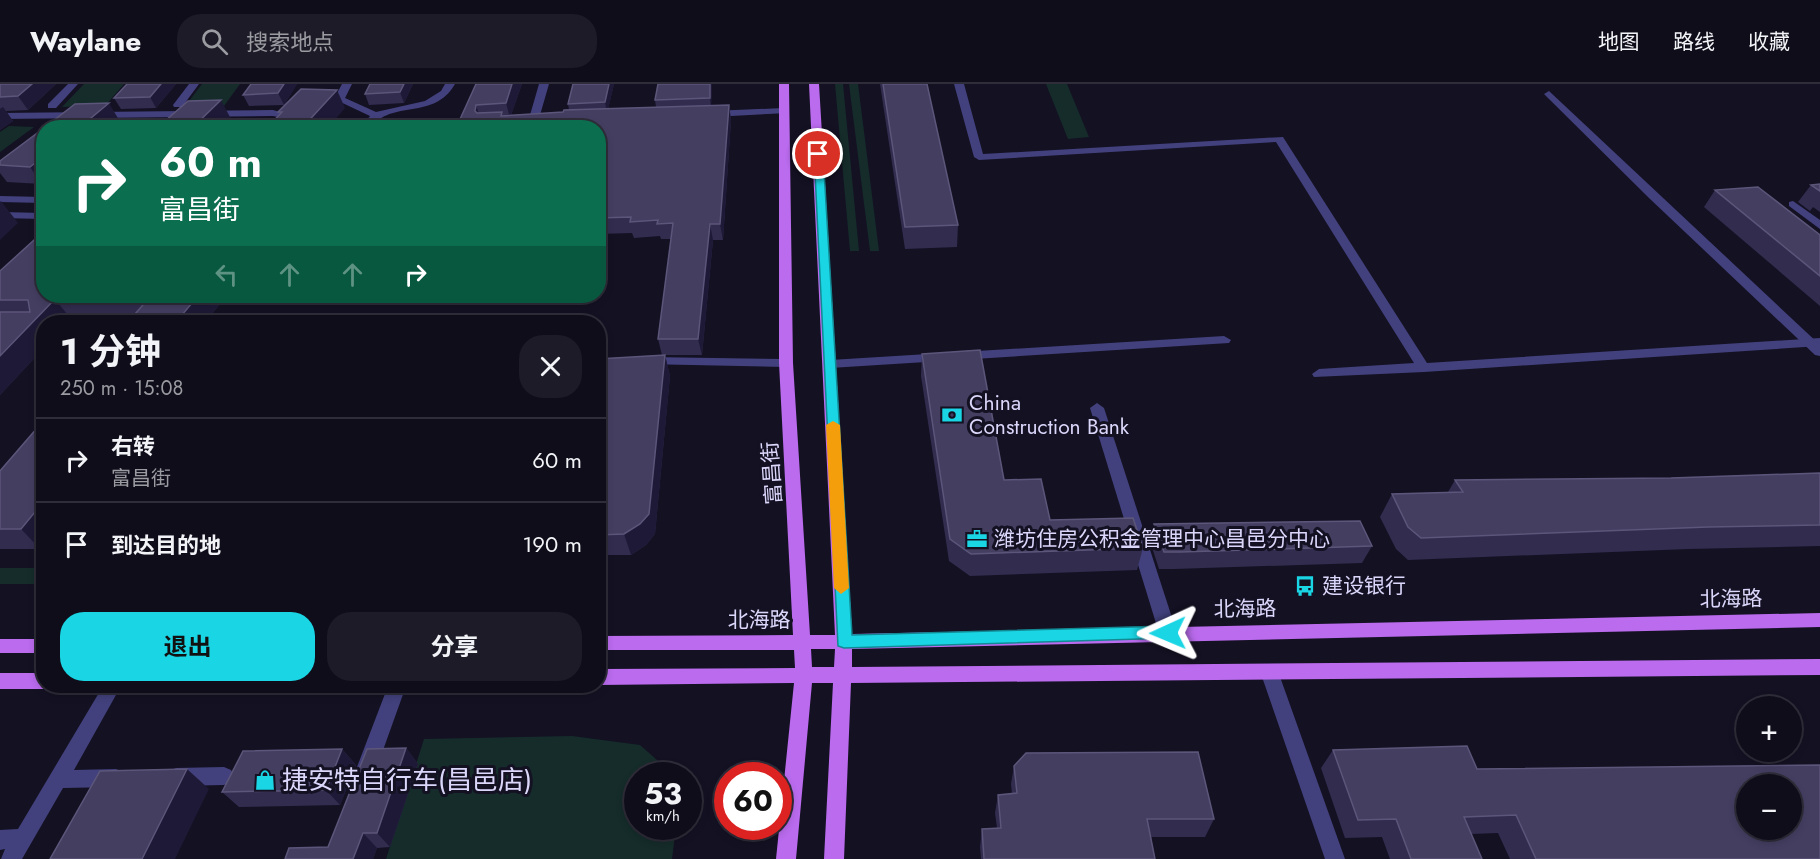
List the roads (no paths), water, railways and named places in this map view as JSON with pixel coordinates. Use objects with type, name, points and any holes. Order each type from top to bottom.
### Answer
[{"type":"main road","name":"富昌街","points":[[784,84],[786,363],[804,642],[804,675],[786,859]]},
{"type":"main road","points":[[814,84],[844,642],[834,859]]},
{"type":"main road","name":"北海路","points":[[606,643],[844,642],[1820,620]]},
{"type":"main road","points":[[0,646],[36,646]]},
{"type":"main road","points":[[606,677],[841,674],[1270,674],[1820,667]]},
{"type":"main road","points":[[0,681],[36,681]]},
{"type":"street","points":[[52,106],[74,84]]},
{"type":"street","points":[[171,120],[194,84]]},
{"type":"street","points":[[347,84],[339,99],[376,115],[431,103],[448,90],[450,84]]},
{"type":"street","points":[[533,120],[544,84]]},
{"type":"street","points":[[959,84],[979,157],[1279,139],[1424,368]]},
{"type":"street","points":[[1549,94],[1653,196],[1816,346]]},
{"type":"street","points":[[0,116],[78,115],[180,109],[273,112],[285,115],[280,120]]},
{"type":"street","points":[[700,115],[784,111]]},
{"type":"street","points":[[71,120],[78,115]]},
{"type":"street","points":[[372,120],[376,115]]},
{"type":"street","points":[[0,199],[36,200]]},
{"type":"street","points":[[1793,204],[1820,225]]},
{"type":"street","points":[[0,215],[36,216]]},
{"type":"street","points":[[830,364],[1224,340]]},
{"type":"street","points":[[1318,374],[1816,346]]},
{"type":"street","points":[[630,361],[786,363]]},
{"type":"street","points":[[1097,408],[1168,633]]},
{"type":"street","points":[[1270,674],[1335,859]]},
{"type":"street","points":[[11,859],[108,693]]},
{"type":"street","points":[[360,785],[395,693]]},
{"type":"street","points":[[58,779],[224,776]]},
{"type":"street","points":[[0,840],[23,838]]},
{"type":"place","name":"China Construction Bank","points":[[952,415]]},
{"type":"place","name":"潍坊住房公积金管理中心昌邑分中心","points":[[977,539]]},
{"type":"place","name":"建设银行","points":[[1305,586]]},
{"type":"place","name":"捷安特自行车(昌邑店)","points":[[265,780]]}]
